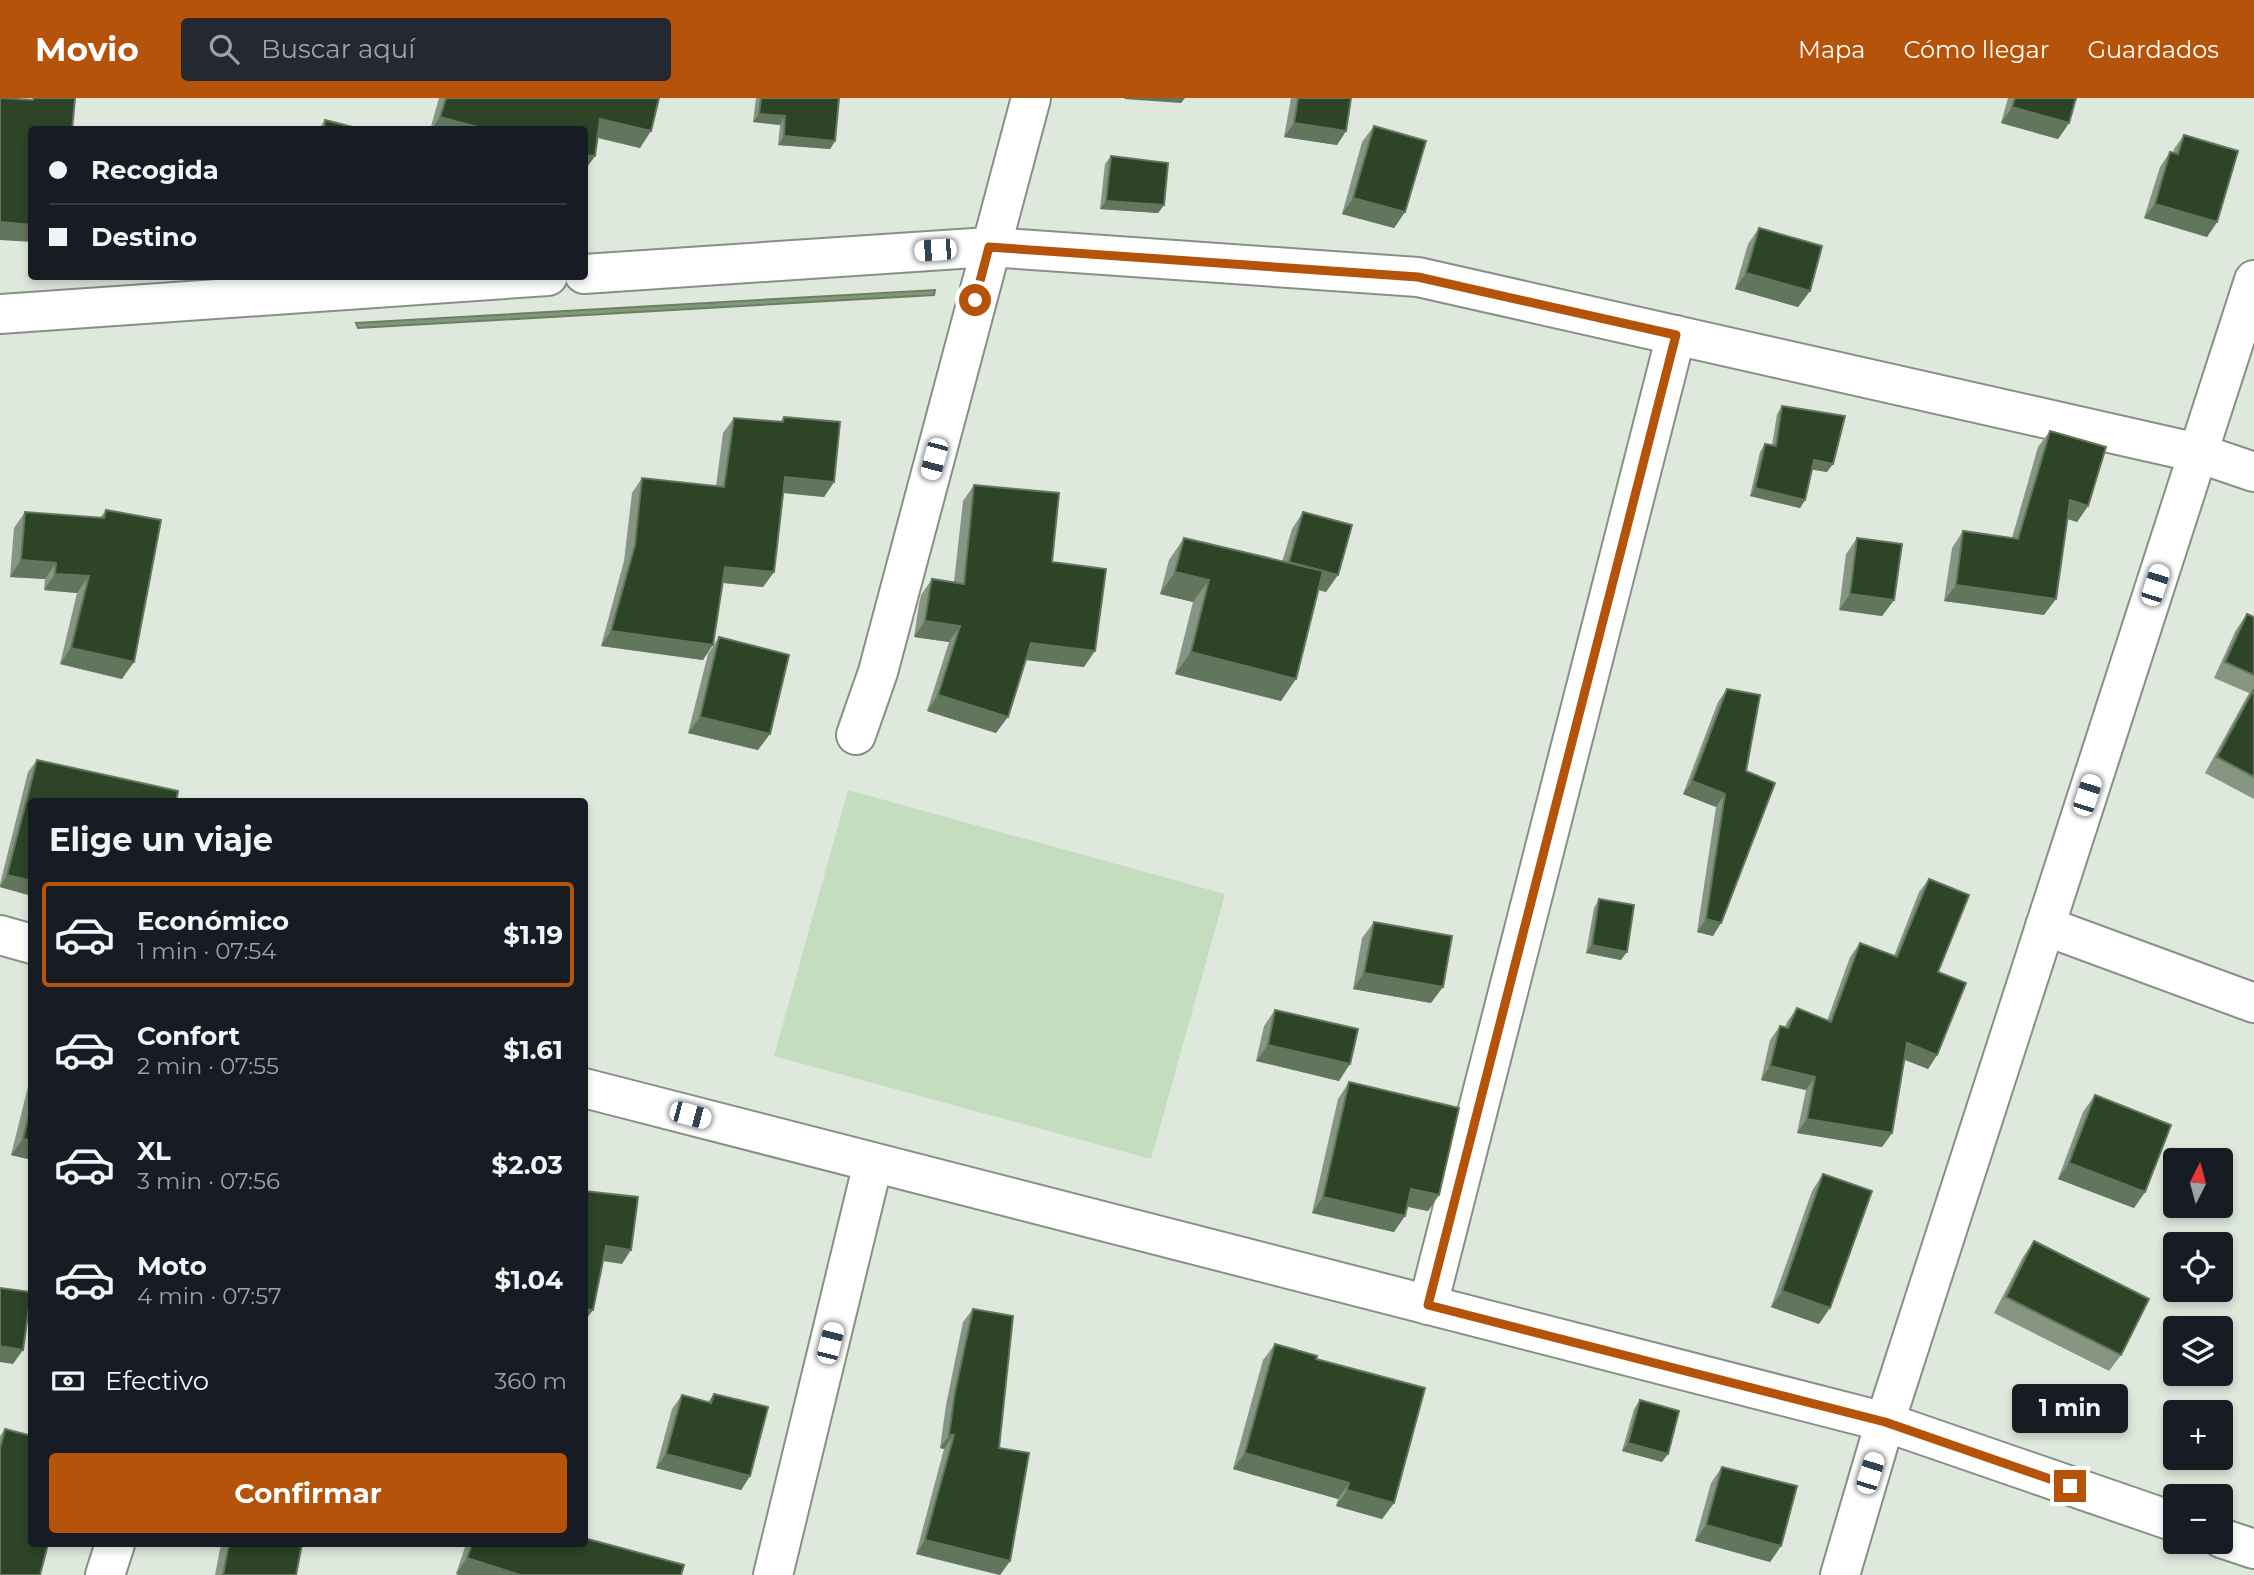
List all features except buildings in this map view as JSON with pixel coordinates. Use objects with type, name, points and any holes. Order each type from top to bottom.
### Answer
[{"type":"street","points":[[856,735],[878,671],[989,247],[1031,98]]},
{"type":"street","points":[[588,274],[989,247],[1418,277],[2198,453],[2254,472]]},
{"type":"street","points":[[0,314],[490,280]]},
{"type":"street","points":[[1840,1575],[1885,1422],[2254,280]]},
{"type":"street","points":[[1428,1305],[1676,335]]},
{"type":"street","points":[[2045,926],[2254,1003]]},
{"type":"street","points":[[0,935],[28,943]]},
{"type":"street","points":[[588,1089],[1885,1422],[2163,1518]]},
{"type":"street","points":[[773,1575],[873,1163]]},
{"type":"street","points":[[2233,1542],[2254,1549]]},
{"type":"street","points":[[105,1575],[114,1547]]},
{"type":"shaded area","points":[[935,290],[934,295],[358,328],[356,323]]},
{"type":"shaded area","points":[[848,790],[1225,894],[1151,1159],[774,1056]]},
{"type":"route","points":[[975,300],[989,247],[1418,277],[1676,335],[1428,1305],[1885,1422],[2070,1486]]}]
